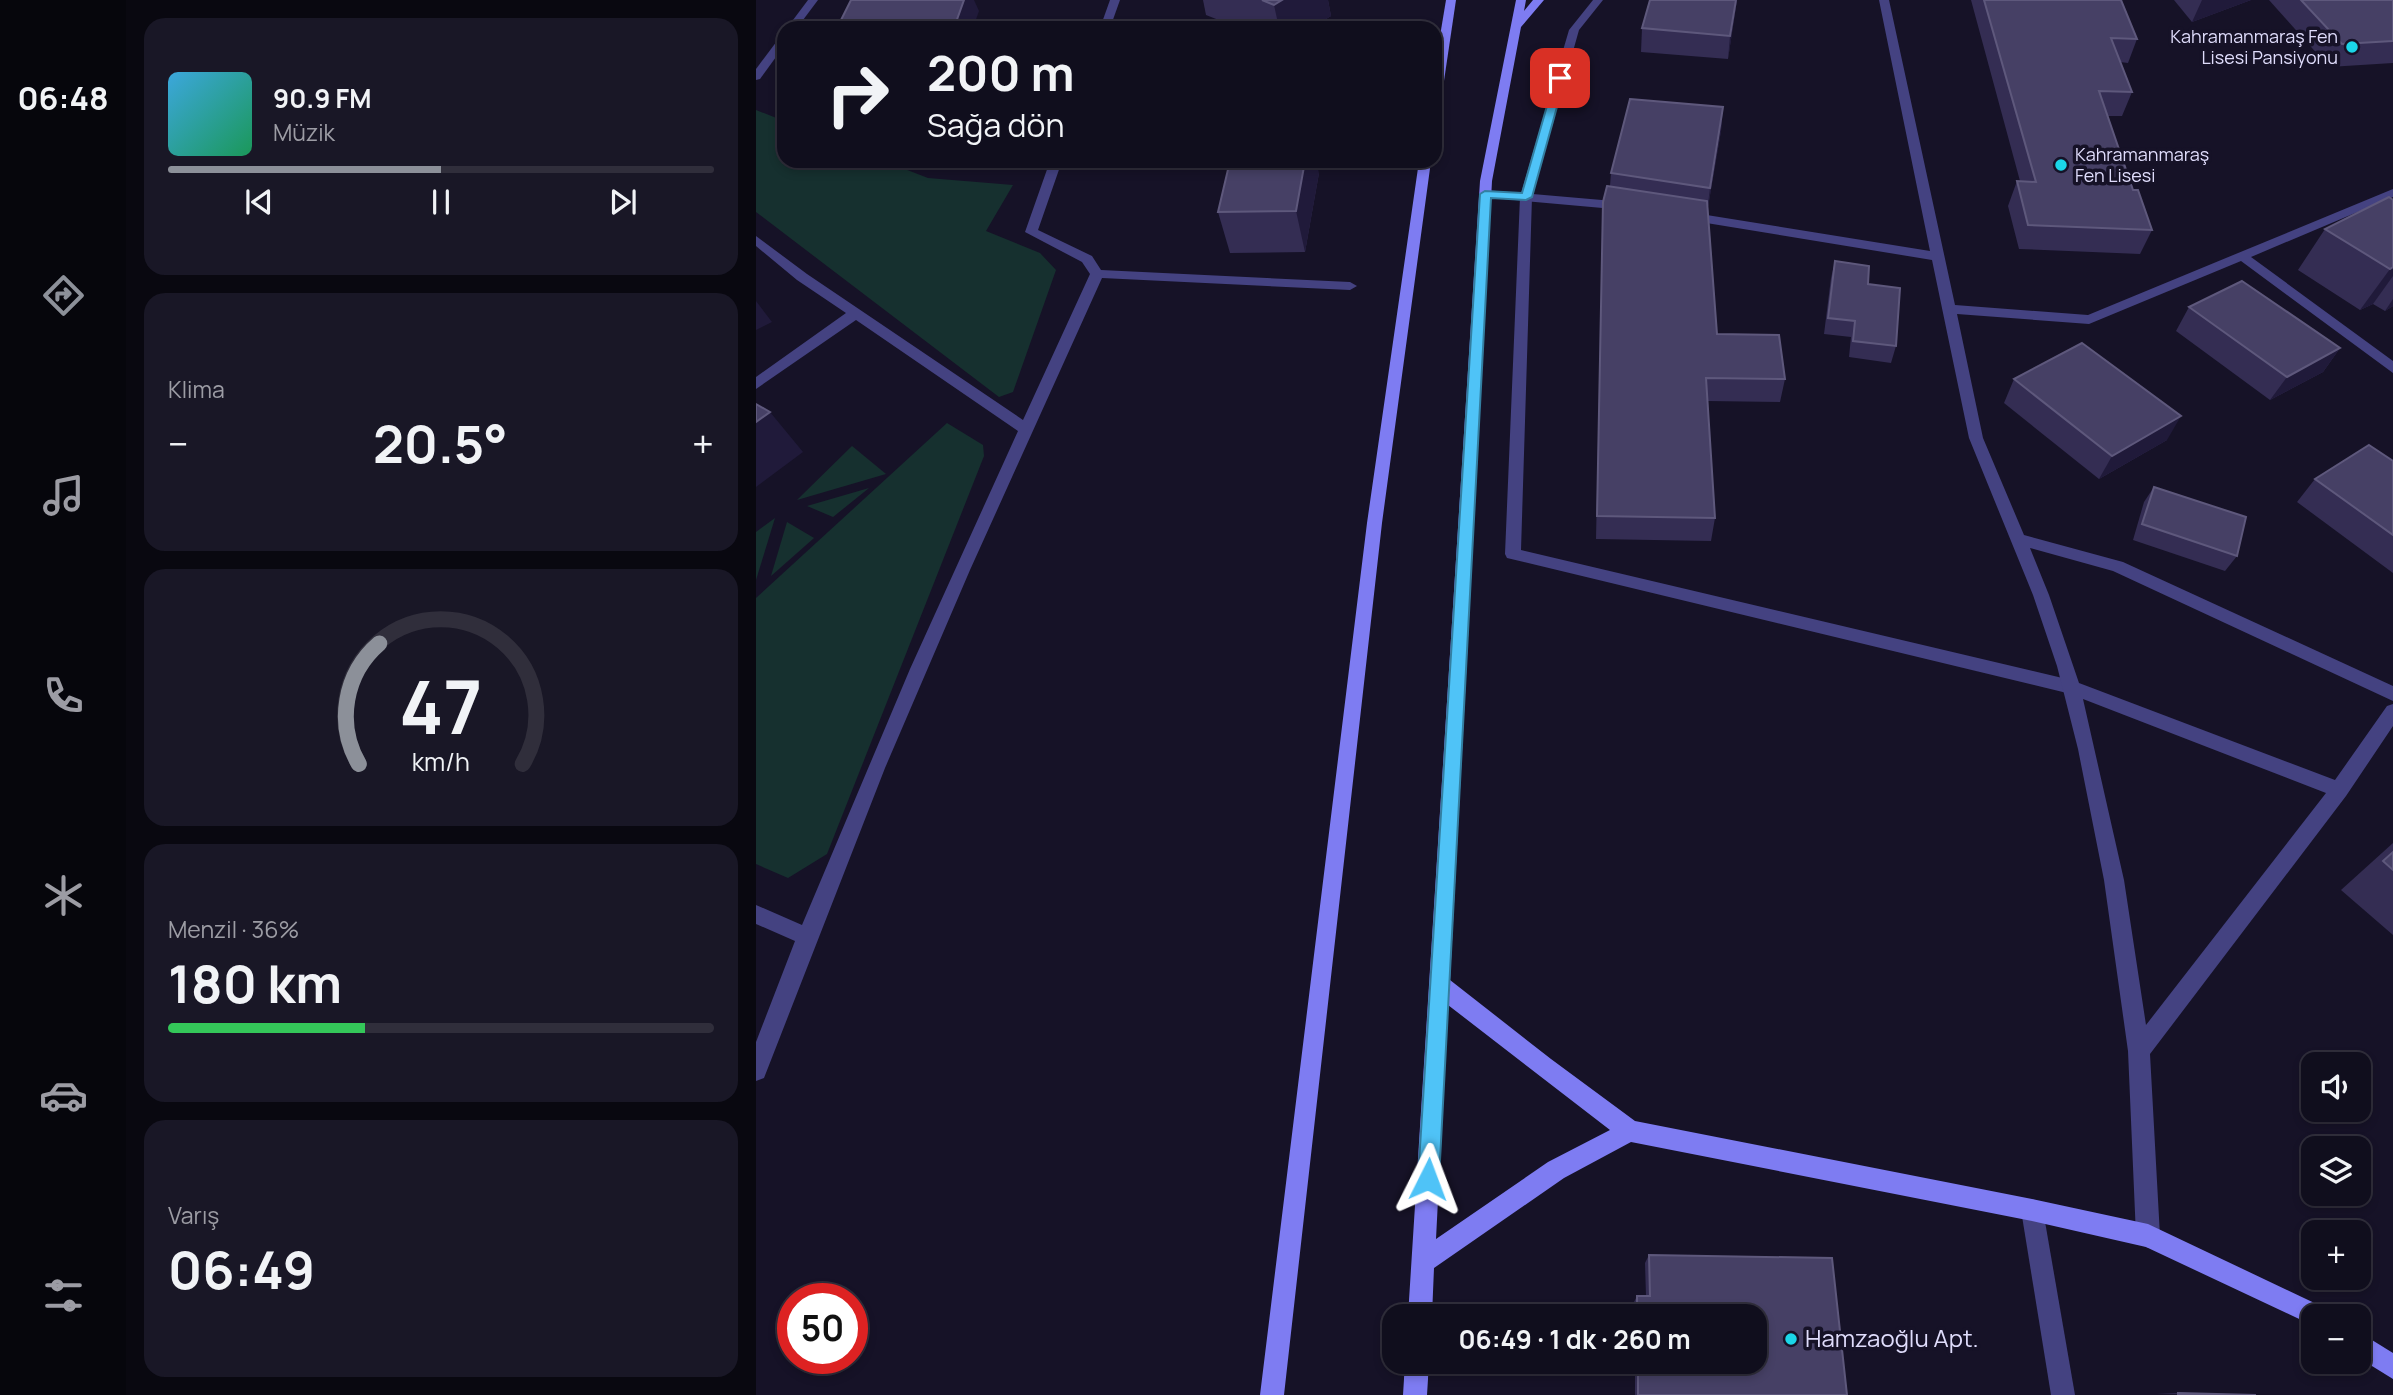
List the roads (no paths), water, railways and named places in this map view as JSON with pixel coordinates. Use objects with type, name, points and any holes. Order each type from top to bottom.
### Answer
[{"type":"main road","points":[[1437,0],[1447,30]]},
{"type":"main road","points":[[1442,60],[1451,0]]},
{"type":"main road","points":[[1421,1304],[1485,194],[1521,0]]},
{"type":"main road","points":[[1516,28],[1539,0]]},
{"type":"main road","points":[[1272,1395],[1382,463],[1424,168]]},
{"type":"main road","points":[[1440,985],[1543,1067],[1630,1131],[2032,1210],[2148,1236],[2301,1308]]},
{"type":"main road","points":[[1423,1262],[1556,1170],[1630,1131]]},
{"type":"main road","points":[[2371,1352],[2393,1367]]},
{"type":"main road","points":[[1415,1395],[1417,1374]]},
{"type":"street","points":[[797,21],[813,0]]},
{"type":"street","points":[[1108,21],[1115,0]]},
{"type":"street","points":[[1598,0],[1574,30],[1526,197],[1513,554],[2071,687],[2339,790]]},
{"type":"street","points":[[1884,0],[1976,438],[2045,607],[2071,687],[2087,749],[2114,880],[2139,1051],[2148,1236]]},
{"type":"street","points":[[756,77],[777,48]]},
{"type":"street","points":[[1054,168],[1031,232],[1087,259],[1097,274]]},
{"type":"street","points":[[1950,309],[2089,320],[2393,193]]},
{"type":"street","points":[[1485,194],[1642,208]]},
{"type":"street","points":[[1669,213],[1940,257]]},
{"type":"street","points":[[756,240],[802,277],[1026,429]]},
{"type":"street","points":[[2243,257],[2393,368]]},
{"type":"street","points":[[1097,274],[1350,286]]},
{"type":"street","points":[[756,1070],[805,936],[1026,429],[1097,274]]},
{"type":"street","points":[[756,384],[856,313]]},
{"type":"street","points":[[2018,539],[2117,566],[2393,694]]},
{"type":"street","points":[[2139,1051],[2339,790],[2393,711]]},
{"type":"street","points":[[756,914],[805,936]]},
{"type":"street","points":[[2032,1210],[2063,1395]]},
{"type":"place","name":"Kahramanmaraş Fen Lisesi Pansiyonu","points":[[2352,47]]},
{"type":"place","name":"Kahramanmaraş Fen Lisesi","points":[[2061,165]]},
{"type":"place","name":"Hamzaoğlu Apt.","points":[[1791,1339]]}]
